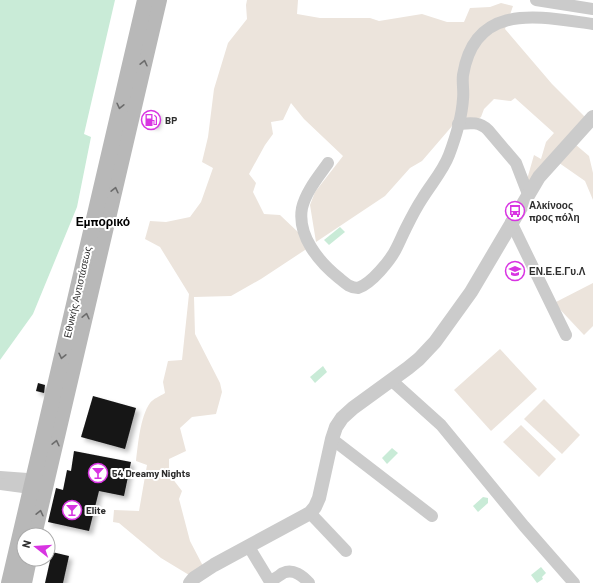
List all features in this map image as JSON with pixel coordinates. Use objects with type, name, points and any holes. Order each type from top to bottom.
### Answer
[{"type":"main road","name":"Εθνικής Αντιστάσεως","points":[[35,527],[40,485],[145,0]]},
{"type":"main road","name":"Εθνικής Αντιστάσεως","points":[[9,583],[40,485],[159,0]]},
{"type":"main road","points":[[24,583],[27,567]]},
{"type":"street","points":[[536,0],[593,9]]},
{"type":"street","points":[[328,163],[304,202],[302,218],[304,231],[314,252],[326,268],[349,286],[358,288],[368,282],[395,251],[421,200],[449,155],[462,108],[463,75],[475,42],[488,28],[511,19],[539,17],[593,24]]},
{"type":"street","points":[[190,583],[194,578],[214,565],[310,513],[315,507],[319,498],[332,438],[336,427],[342,418],[353,408],[419,359],[446,327],[471,292],[539,177],[593,117]]},
{"type":"street","points":[[458,124],[478,124],[484,126],[516,162],[528,194]]},
{"type":"street","points":[[511,222],[566,335]]},
{"type":"street","points":[[391,380],[441,425],[524,526],[574,583]]},
{"type":"street","points":[[332,438],[432,516]]},
{"type":"street","points":[[0,477],[40,485]]},
{"type":"street","points":[[0,484],[40,485]]},
{"type":"street","points":[[310,513],[346,551]]},
{"type":"street","points":[[249,547],[269,580],[275,579],[285,572],[291,572],[303,576],[309,583]]},
{"type":"shaded area","points":[[0,0],[115,0],[84,134],[91,137],[77,207],[33,314],[0,360]]},
{"type":"shaded area","points":[[247,0],[298,0],[297,14],[320,18],[370,18],[379,21],[422,14],[447,22],[464,22],[470,8],[490,7],[501,3],[513,6],[505,29],[552,84],[587,119],[569,139],[589,156],[593,173],[593,200],[585,181],[552,158],[528,187],[525,180],[528,176],[534,155],[541,159],[546,142],[554,133],[515,98],[511,101],[494,99],[484,109],[481,117],[465,127],[453,125],[422,161],[410,168],[385,196],[316,242],[310,205],[315,192],[343,156],[304,119],[291,103],[283,120],[271,122],[273,134],[265,145],[249,174],[256,183],[253,192],[264,214],[280,215],[299,233],[308,248],[261,279],[231,296],[194,297],[195,334],[220,383],[222,392],[216,414],[192,417],[180,428],[186,451],[169,459],[169,474],[182,491],[179,499],[190,541],[203,566],[194,578],[161,558],[119,523],[113,522],[114,510],[139,511],[147,465],[136,461],[142,423],[150,403],[165,393],[163,382],[168,361],[182,360],[189,294],[160,247],[145,239],[150,221],[166,222],[190,217],[201,202],[213,168],[202,162],[208,137],[214,89],[228,43],[247,19]]},
{"type":"shaded area","points":[[340,227],[345,232],[329,245],[324,240]]},
{"type":"shaded area","points":[[593,283],[593,326],[584,335],[554,303]]},
{"type":"shaded area","points":[[500,349],[537,389],[491,431],[454,390]]},
{"type":"shaded area","points":[[323,366],[327,372],[315,383],[310,377]]},
{"type":"shaded area","points":[[544,399],[580,435],[562,454],[524,419]]},
{"type":"shaded area","points":[[521,425],[556,459],[539,477],[503,442]]},
{"type":"shaded area","points":[[392,448],[398,453],[387,464],[382,458]]},
{"type":"shaded area","points":[[483,497],[488,498],[488,503],[478,512],[473,506]]},
{"type":"shaded area","points":[[541,567],[546,573],[542,577],[543,579],[537,583],[531,575]]},
{"type":"building","points":[[150,111],[159,114],[156,126],[147,124]]},
{"type":"building","points":[[38,383],[45,385],[44,393],[36,391]]},
{"type":"building","points":[[93,396],[136,408],[125,449],[81,437]]},
{"type":"building","points":[[74,451],[131,462],[124,496],[99,491],[89,531],[48,522],[56,488],[63,490],[67,470],[71,471]]},
{"type":"building","points":[[56,553],[69,556],[63,583],[45,583],[49,567],[56,567]]},
{"type":"place","name":"BP","points":[[151,120]]},
{"type":"place","name":"Αλκίνοος προς πόλη","points":[[515,211]]},
{"type":"place","name":"ΕΝ.Ε.Ε.Γυ.Λ","points":[[515,271]]},
{"type":"place","name":"54 Dreamy Nights","points":[[98,473]]},
{"type":"place","name":"Elite","points":[[72,510]]},
{"type":"district","name":"Εμπορικό","points":[[103,221]]}]
